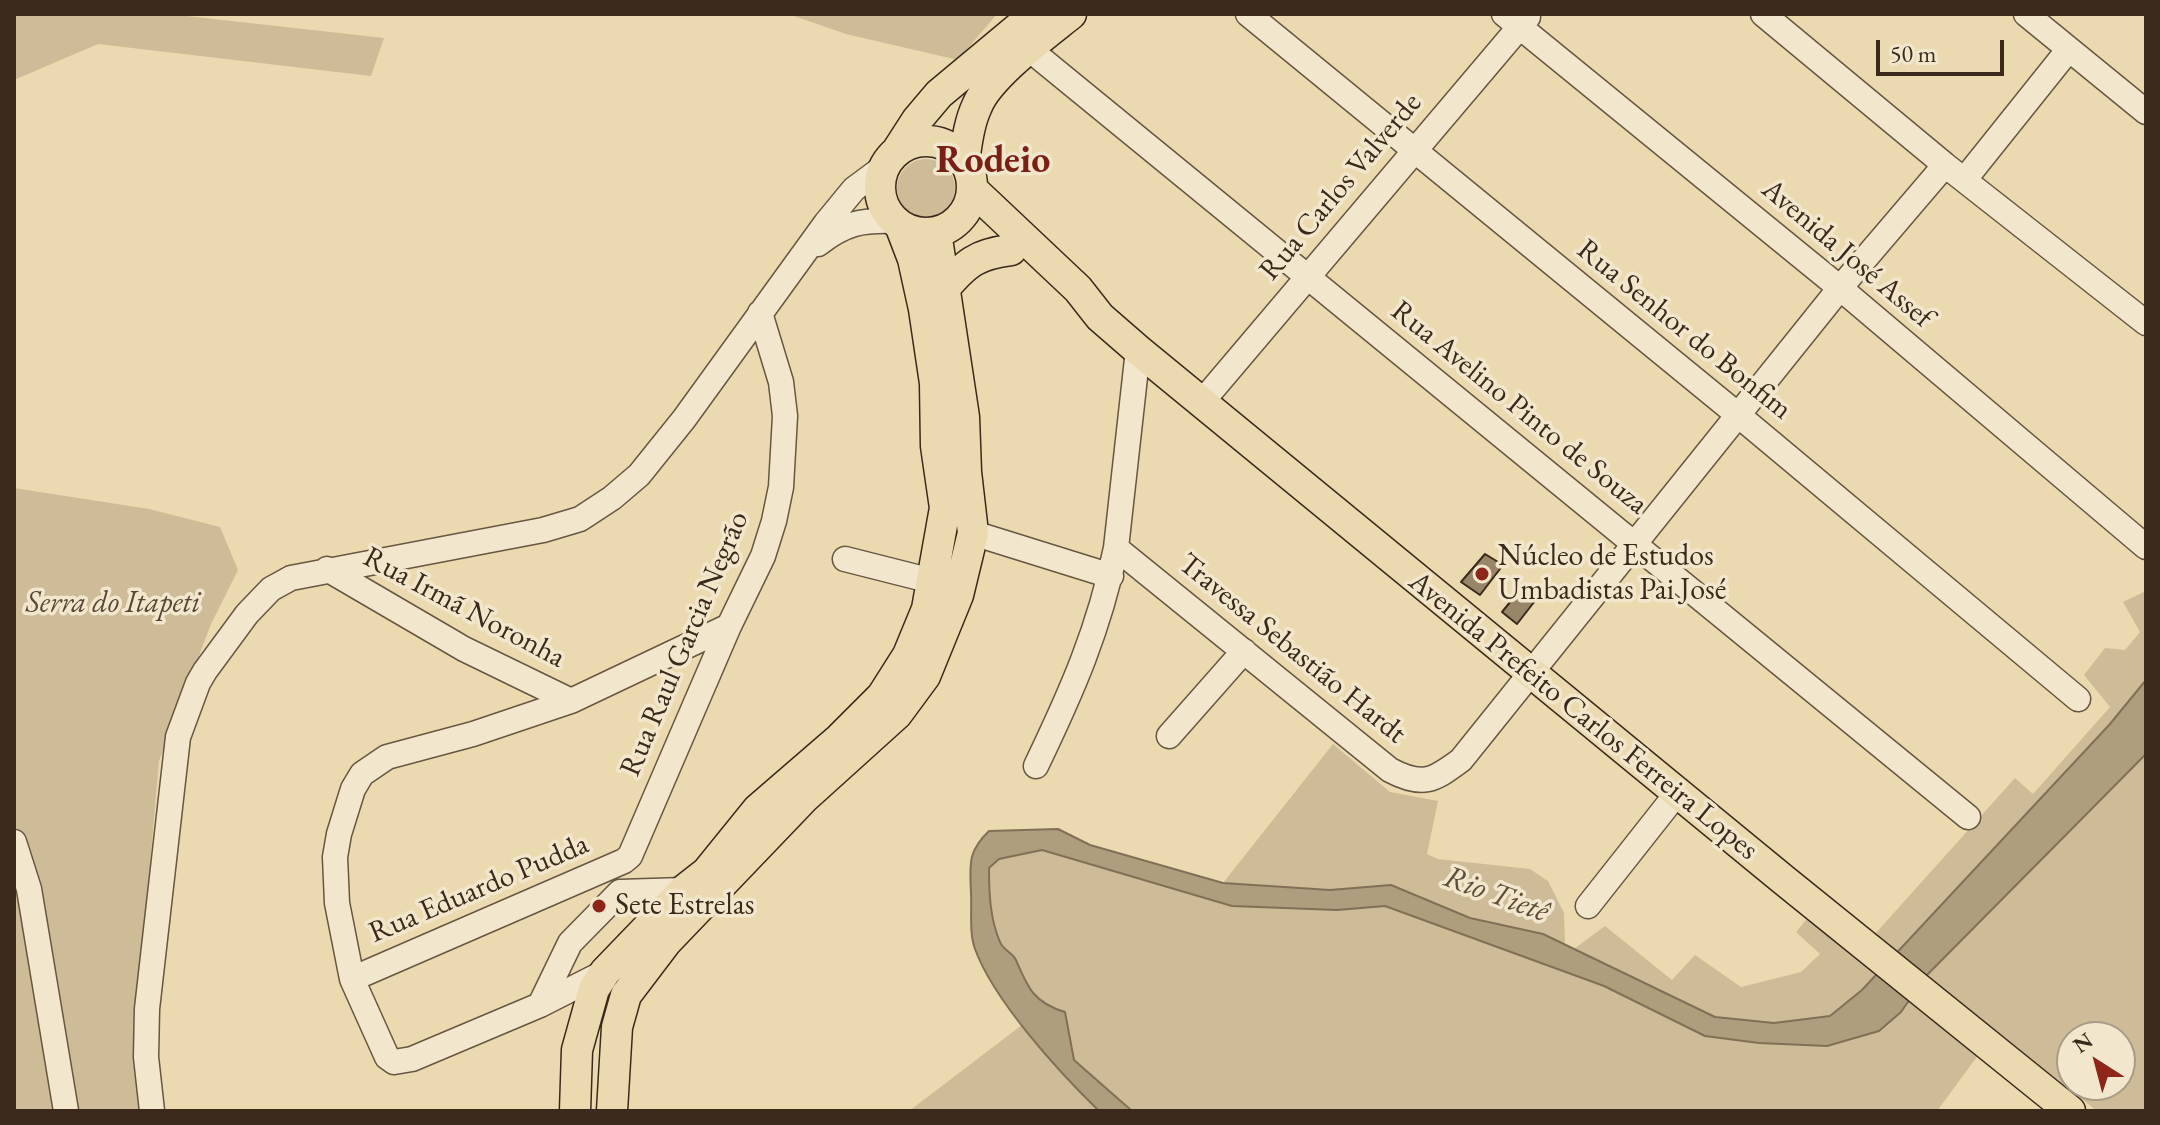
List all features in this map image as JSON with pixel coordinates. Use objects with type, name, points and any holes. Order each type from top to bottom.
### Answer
[{"type":"main road","points":[[575,1111],[577,1050],[594,989],[605,972],[684,890],[707,872],[758,809],[839,739],[882,696],[908,655],[927,609],[945,508],[936,446],[935,383],[921,296],[913,259],[897,223],[885,209],[881,180],[891,158],[939,94],[1035,14]]},
{"type":"main road","points":[[612,1111],[617,1027],[626,995],[667,941],[804,798],[897,714],[925,676],[958,595],[973,533],[964,417],[944,289],[968,133],[977,103],[999,77],[1071,14]]},
{"type":"main road","points":[[891,158],[910,144],[925,141],[940,143],[953,150],[959,199]]},
{"type":"main road","points":[[897,223],[917,232],[959,199]]},
{"type":"main road","name":"Avenida Prefeito Carlos Ferreira Lopes","points":[[959,199],[1045,282],[1100,317],[1531,674],[2070,1111]]},
{"type":"main road","name":"Avenida Prefeito Carlos Ferreira Lopes","points":[[959,199],[1078,289],[1100,317]]},
{"type":"main road","points":[[944,289],[971,261],[990,252],[1011,250]]},
{"type":"street","name":"Rua Senhor do Bonfim","points":[[1248,14],[1738,415],[2078,699]]},
{"type":"street","points":[[1763,14],[1955,172],[2146,323]]},
{"type":"street","points":[[2026,14],[2146,112]]},
{"type":"street","name":"Rua Carlos Valverde","points":[[1201,403],[1309,276],[1518,18]]},
{"type":"street","name":"Avenida José Assef","points":[[1518,18],[2146,547]]},
{"type":"street","name":"Rua Avelino Pinto de Souza","points":[[1029,49],[1968,817]]},
{"type":"street","name":"Travessa Sebastião Hardt","points":[[1116,548],[1390,770],[1409,780],[1426,781],[1444,772],[1461,760],[1840,288],[1955,172],[2069,49]]},
{"type":"street","points":[[152,1111],[146,1057],[147,1009],[178,737],[205,671],[247,614],[279,583],[327,569],[543,530],[580,519],[612,498],[639,475],[684,419],[854,189],[891,158]]},
{"type":"street","points":[[801,258],[846,225],[870,220],[897,223]]},
{"type":"street","name":"Rua Raul Garcia Negrão","points":[[630,856],[729,626],[763,556],[781,487],[785,416],[781,382],[760,313]]},
{"type":"street","points":[[1036,766],[1076,681],[1098,624],[1111,576],[1138,350]]},
{"type":"street","points":[[973,533],[1111,576]]},
{"type":"street","points":[[845,559],[932,581]]},
{"type":"street","name":"Rua Irmã Noronha","points":[[327,569],[464,649],[571,701]]},
{"type":"street","points":[[605,972],[540,1005],[412,1059],[394,1062],[383,1052],[352,979],[337,903],[335,857],[353,789],[362,774],[387,757],[473,734],[571,701],[729,626]]},
{"type":"street","points":[[1169,736],[1244,651]]},
{"type":"street","points":[[1588,906],[1678,792]]},
{"type":"street","points":[[14,842],[29,889],[66,1111]]},
{"type":"street","name":"Rua Eduardo Pudda","points":[[352,979],[630,856]]},
{"type":"street","points":[[540,1005],[570,943],[620,892],[684,890]]},
{"type":"green space","points":[[14,14],[169,14],[384,38],[371,76],[98,44],[14,80]]},
{"type":"green space","points":[[788,14],[997,14],[958,60],[846,34]]},
{"type":"green space","points":[[926,159],[946,168],[955,188],[946,208],[926,217],[906,208],[897,188],[906,168]]},
{"type":"green space","name":"Serra do Itapeti","points":[[14,488],[149,509],[220,527],[238,570],[211,624],[159,761],[137,1014],[146,1111],[14,1111]]},
{"type":"green space","points":[[2146,591],[2146,680],[2110,724],[1897,952],[1874,935],[2015,778],[2033,794],[2110,707],[2084,675],[2105,648],[2125,650],[2140,632],[2123,602]]},
{"type":"green space","points":[[1333,744],[1390,792],[1438,801],[1427,854],[1438,859],[1530,869],[1548,881],[1564,913],[1565,945],[1543,934],[1470,918],[1391,885],[1330,890],[1223,883]]},
{"type":"green space","points":[[2146,754],[2146,1111],[2097,1111],[2084,1101],[2136,1101],[2136,1021],[2056,1021],[2056,1079],[1926,976]]},
{"type":"green space","points":[[1042,850],[1233,906],[1337,910],[1385,906],[1604,986],[1705,1036],[1759,1043],[1911,996],[1979,1054],[1937,1111],[1132,1111],[1073,1060],[1065,1012],[1046,1004],[1033,993],[1015,958],[1001,945],[991,905],[989,868],[999,859]]},
{"type":"green space","points":[[1810,915],[1880,970],[1831,1016],[1774,1023],[1715,1017],[1574,949],[1605,926],[1672,980],[1695,955],[1741,987],[1801,972],[1820,954],[1796,932]]},
{"type":"green space","points":[[1022,1025],[1068,1080],[1099,1111],[909,1111]]},
{"type":"shaded area","points":[[2146,680],[2146,754],[1926,976],[1901,1012],[1879,1031],[1827,1046],[1759,1043],[1705,1036],[1604,986],[1385,906],[1337,910],[1232,906],[1042,850],[999,859],[989,868],[989,887],[992,915],[1001,945],[1015,958],[1033,993],[1046,1004],[1065,1012],[1074,1060],[1132,1111],[1099,1111],[1065,1077],[1012,1013],[984,969],[973,943],[970,867],[973,852],[982,839],[989,831],[1058,829],[1090,845],[1223,883],[1330,890],[1391,885],[1470,918],[1543,934],[1715,1017],[1774,1023],[1830,1016],[1862,990],[2110,724]]},
{"type":"building","name":"Núcleo de Estudos Umbadistas Pai José","points":[[1485,554],[1503,565],[1480,595],[1461,582]]},
{"type":"building","points":[[1523,586],[1538,597],[1517,624],[1502,612]]},
{"type":"place","name":"Núcleo de Estudos Umbadistas Pai José","points":[[1482,574]]},
{"type":"place","name":"Sete Estrelas","points":[[599,906]]},
{"type":"district","name":"Rodeio","points":[[993,162]]},
{"type":"water label","name":"Rio Tietê","points":[[1496,895]]}]
